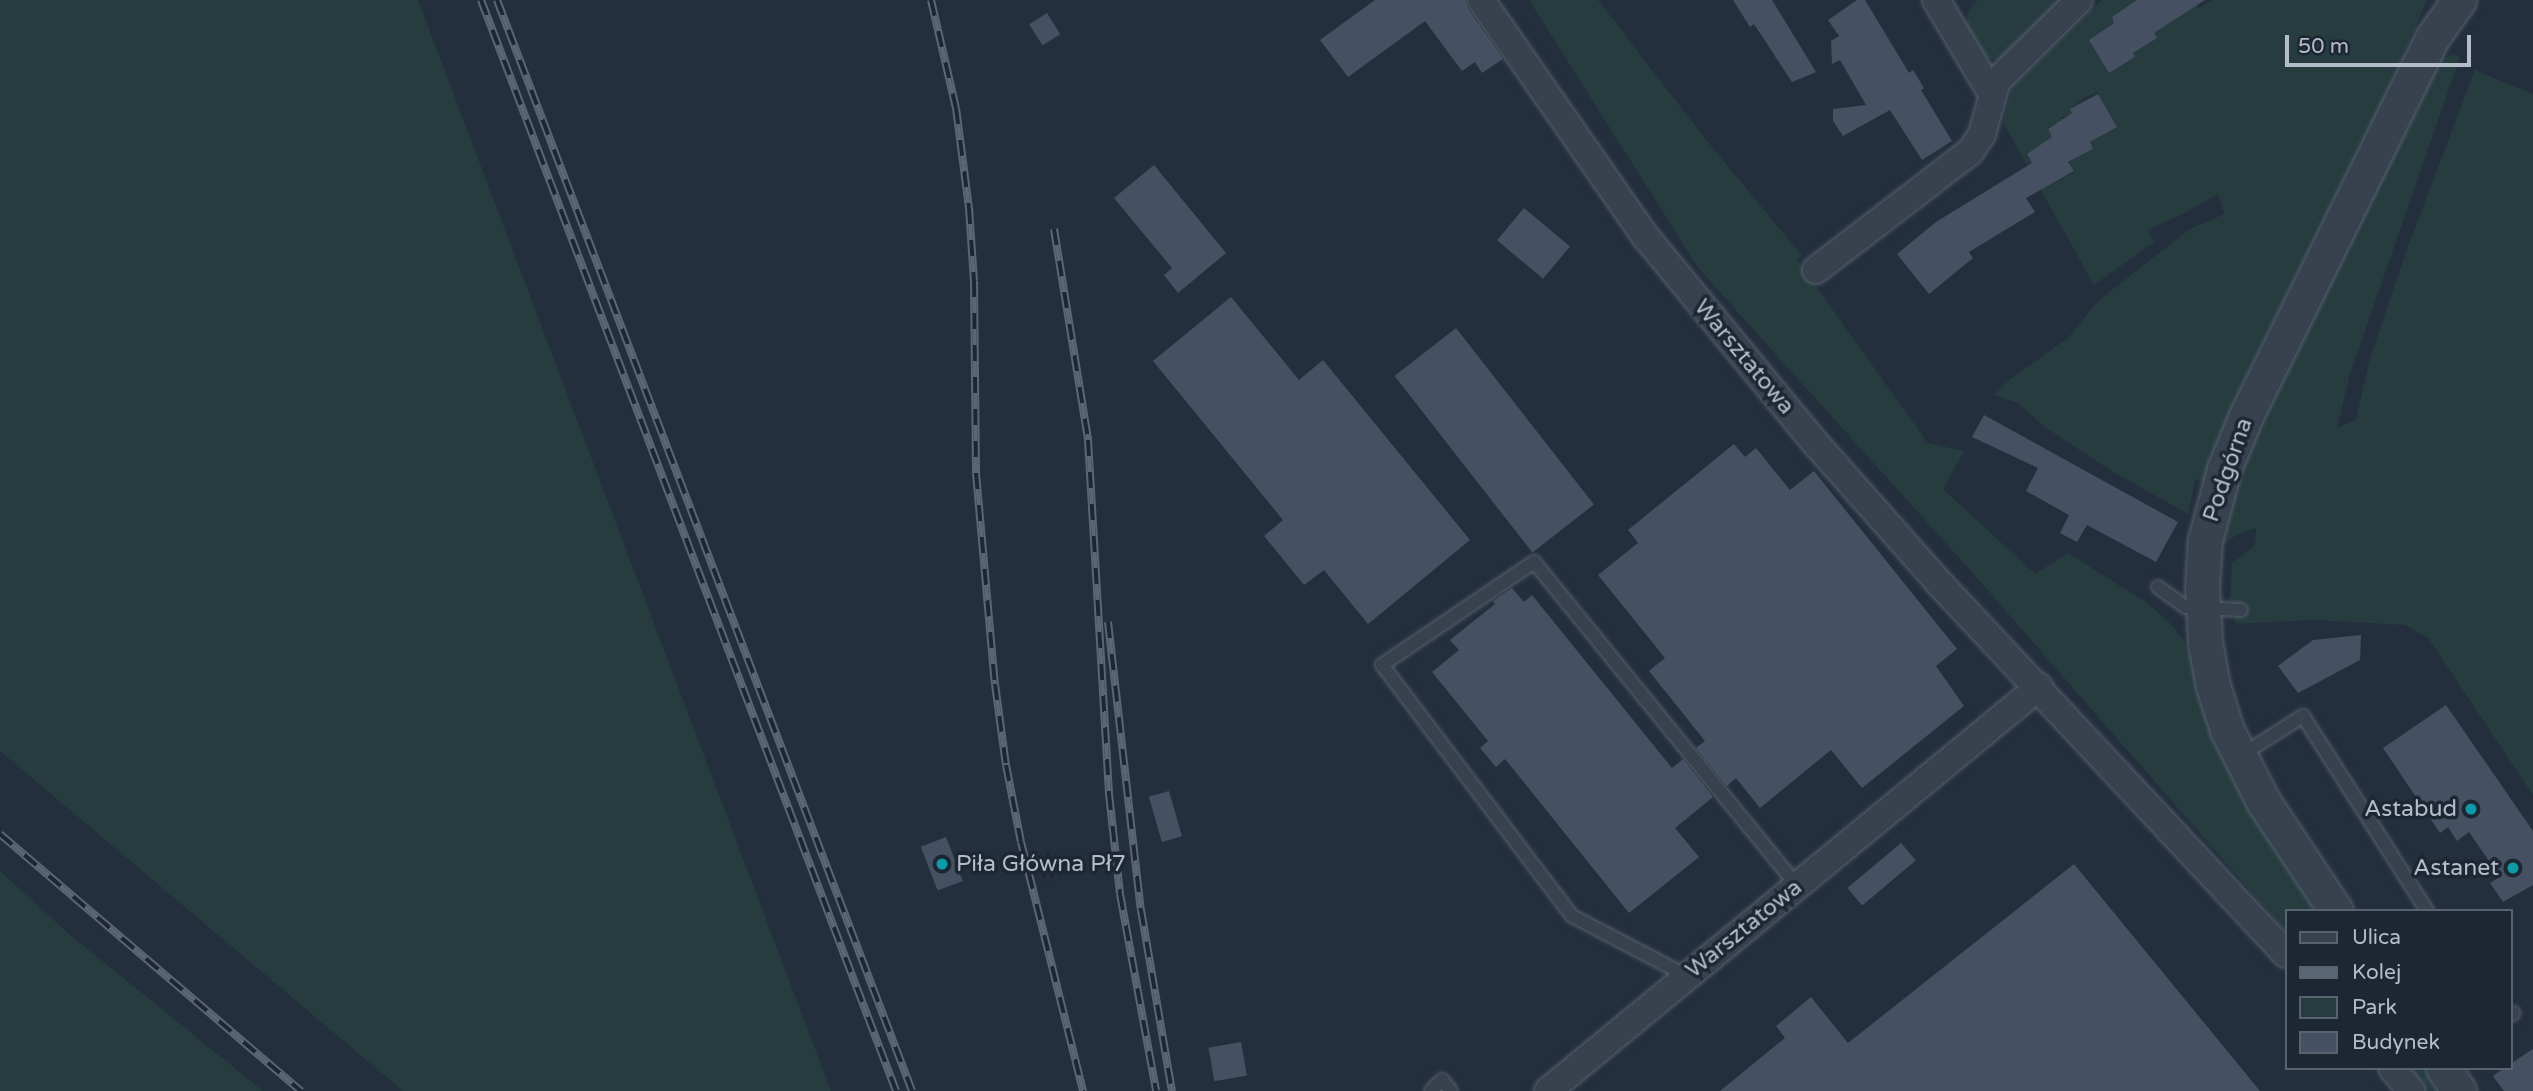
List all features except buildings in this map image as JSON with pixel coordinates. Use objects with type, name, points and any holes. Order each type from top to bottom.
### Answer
[{"type":"street","name":"Warsztatowa","points":[[1481,0],[1646,237],[1811,438],[1941,585],[2284,952]]},
{"type":"street","points":[[1816,270],[1970,152],[1982,134],[1992,94],[2003,73],[2079,0]]},
{"type":"street","name":"Podgórna","points":[[2432,38],[2440,0]]},
{"type":"street","name":"Podgórna","points":[[2335,909],[2263,801],[2240,757],[2213,686],[2202,609],[2205,540],[2224,469],[2252,404],[2432,38],[2459,0]]},
{"type":"street","points":[[1943,2],[1992,94]]},
{"type":"street","name":"Warsztatowa","points":[[1548,1091],[2039,688]]},
{"type":"street","points":[[2444,1070],[2459,1091]]},
{"type":"lane","points":[[1687,976],[1572,916],[1382,665],[1534,562],[1797,886]]},
{"type":"lane","points":[[2158,587],[2186,607],[2241,610]]},
{"type":"lane","points":[[2240,757],[2303,716],[2426,909]]},
{"type":"lane","points":[[1431,1091],[1442,1080],[1451,1091]]},
{"type":"green space","points":[[0,0],[418,0],[831,1091],[403,1091],[0,751]]},
{"type":"green space","points":[[1529,0],[1598,0],[1703,136],[1802,256],[1797,260],[1928,443],[1964,451],[1943,489],[2035,574],[2068,553],[2147,603],[2168,621],[2186,644],[2218,746],[2260,827],[2319,909],[2284,909],[2284,930],[1971,571],[1699,269]]},
{"type":"green space","points":[[1978,0],[2062,0],[2002,58],[1995,60],[1985,57],[1966,27],[1968,11]]},
{"type":"green space","points":[[2102,0],[2137,0],[2112,17],[2114,23],[2089,40],[2109,73],[2135,57],[2133,53],[2156,38],[2154,33],[2194,0],[2199,8],[2213,0],[2427,0],[2383,101],[2242,385],[2203,484],[2196,478],[2188,514],[2110,470],[2045,427],[2018,403],[1994,395],[2008,381],[2069,337],[2099,300],[2190,229],[2224,214],[2218,194],[2148,230],[2154,242],[2094,285],[2003,122],[2013,86]],"holes":[[[2097,92],[2117,127],[2090,142],[2093,149],[2068,162],[2074,172],[2047,187],[2027,155],[2052,137],[2048,128],[2072,113],[2070,109],[2084,98]]]},
{"type":"green space","points":[[2453,54],[2460,57],[2350,374],[2337,428],[2356,420],[2370,358],[2407,249],[2475,70],[2533,94],[2533,795],[2428,638],[2405,625],[2314,620],[2236,624],[2230,600],[2232,563],[2255,545],[2256,528],[2236,535],[2222,546],[2238,480],[2278,381],[2404,124],[2441,59]]},
{"type":"green space","points":[[0,871],[70,935],[263,1091],[0,1091]]},
{"type":"green space","points":[[2407,1070],[2428,1070],[2442,1091],[2425,1091]]},
{"type":"railway","points":[[481,0],[896,1091]]},
{"type":"railway","points":[[497,0],[912,1091]]},
{"type":"railway","points":[[931,0],[956,108],[969,208],[974,281],[976,473],[995,684],[1006,765],[1021,842],[1083,1091]]},
{"type":"railway","points":[[1054,229],[1088,440],[1109,794],[1120,894],[1156,1091]]},
{"type":"railway","points":[[1108,622],[1141,910],[1172,1091]]},
{"type":"railway","points":[[0,834],[301,1091]]},
{"type":"place","name":"Astabud","points":[[2471,809]]},
{"type":"place","name":"Piła Główna Pł7","points":[[942,864]]},
{"type":"place","name":"Astanet","points":[[2513,868]]}]
